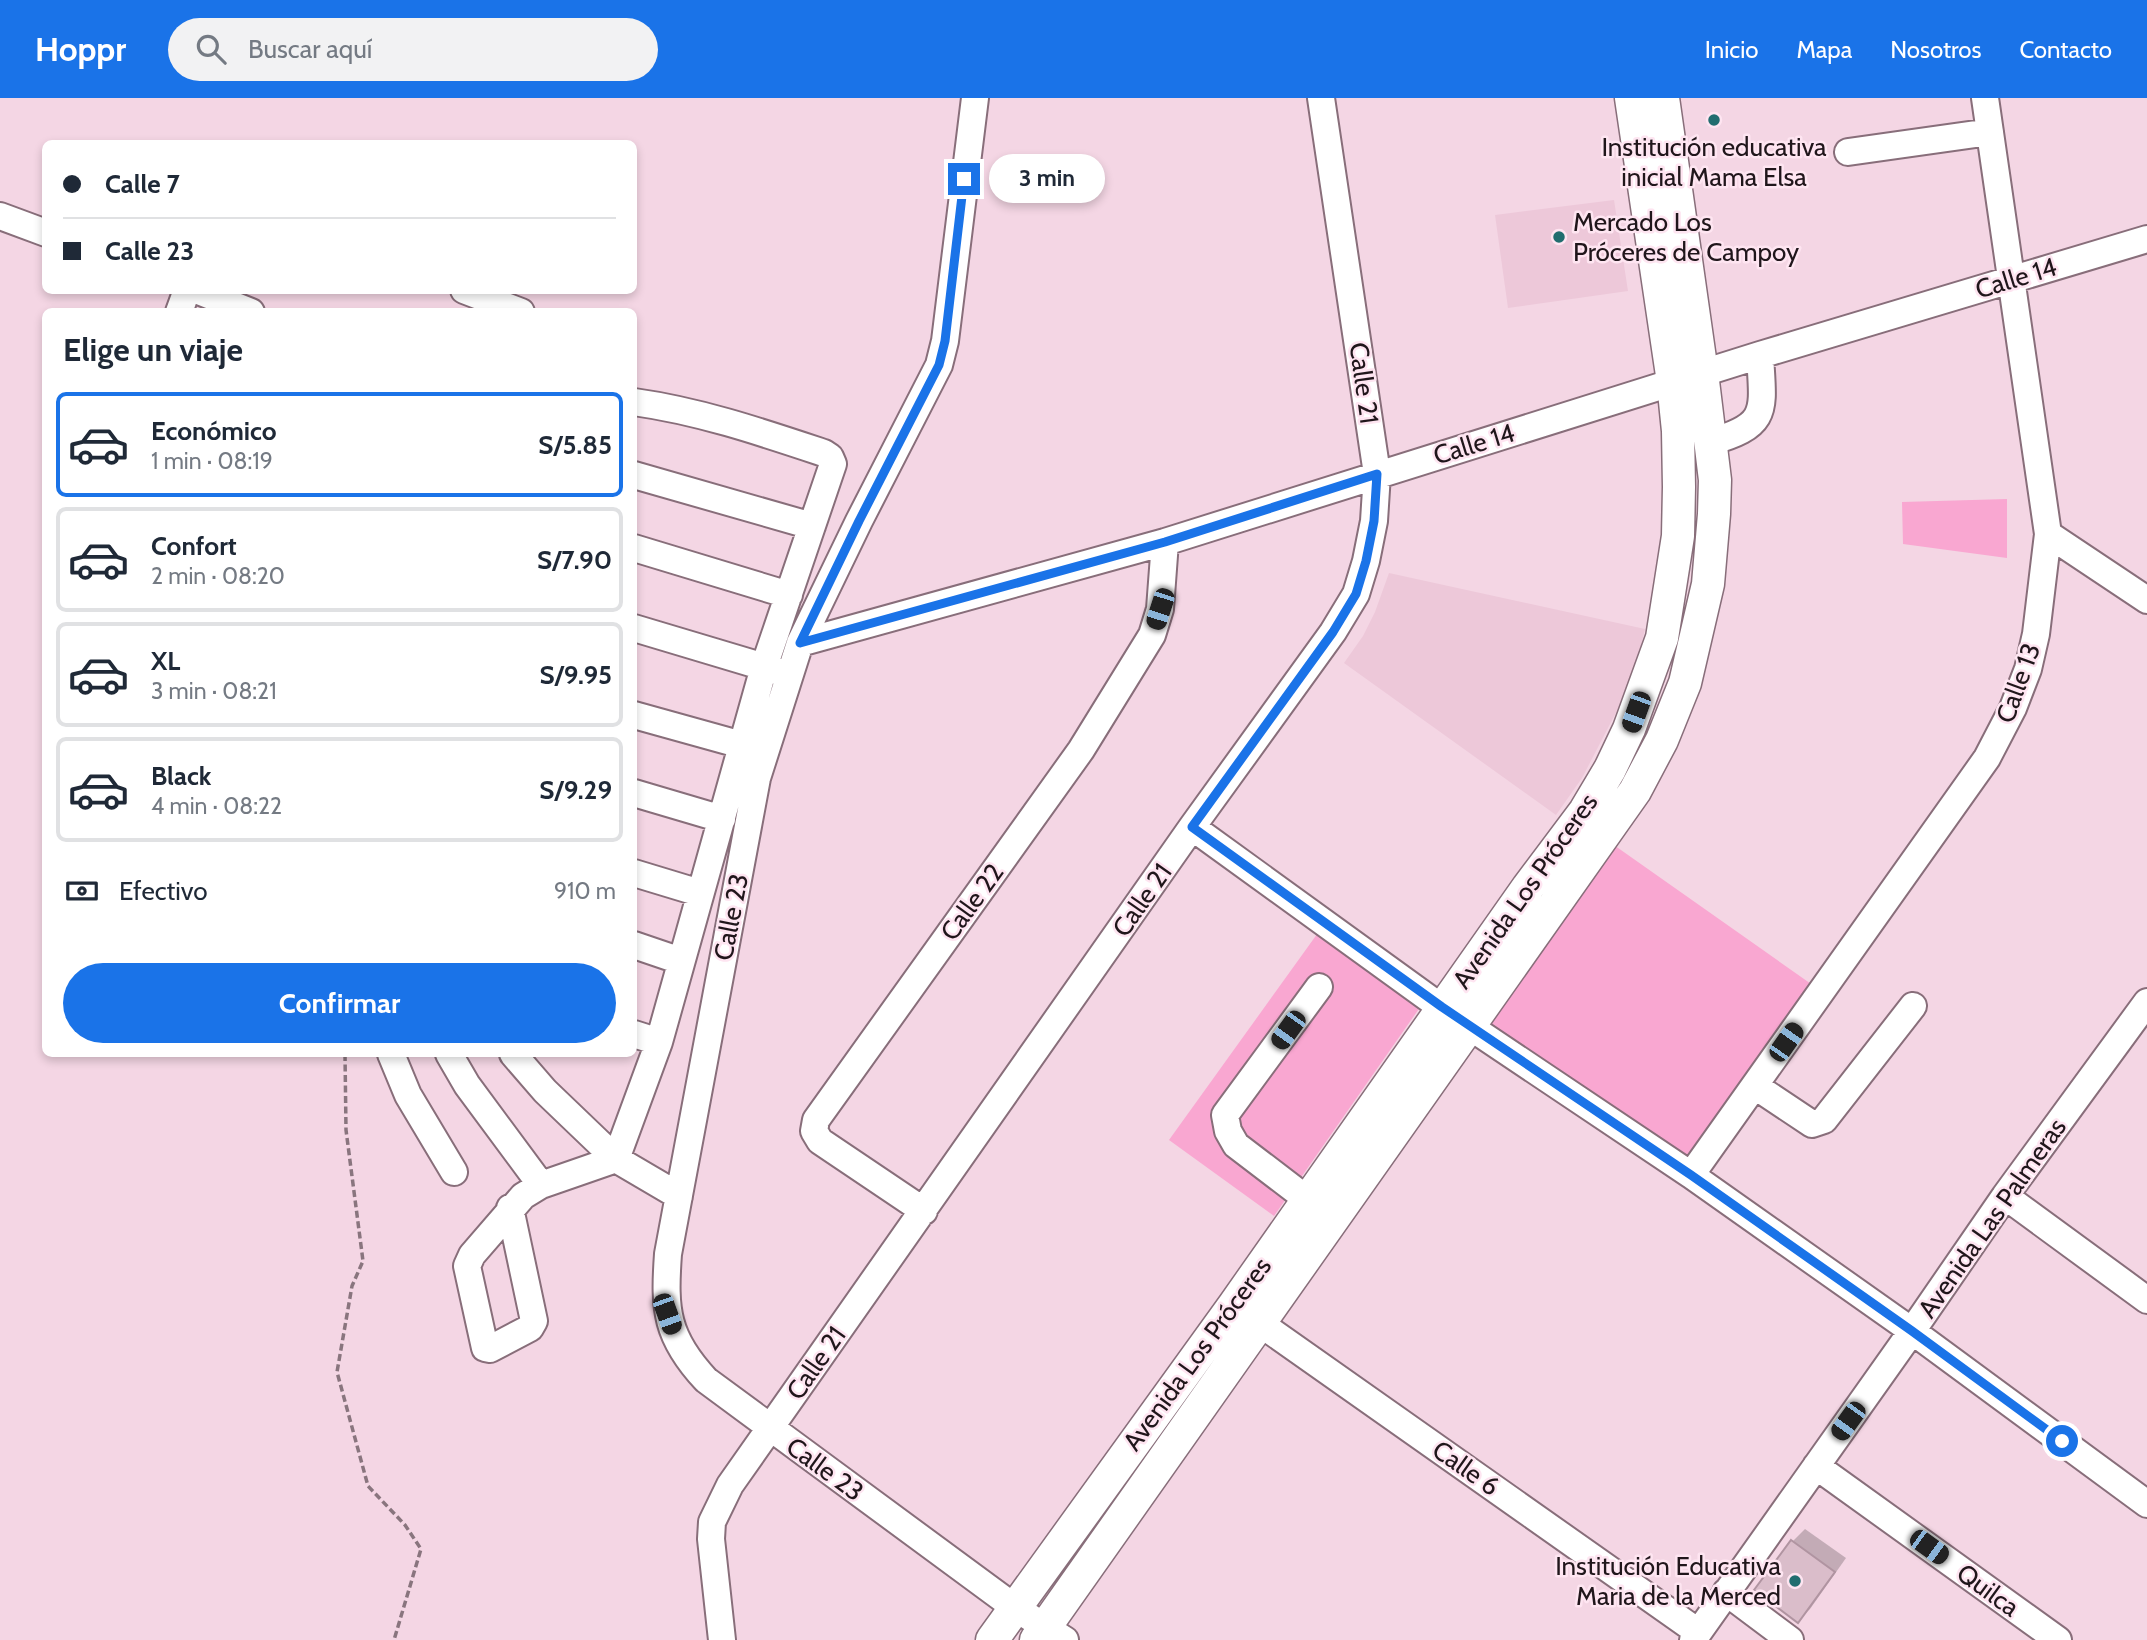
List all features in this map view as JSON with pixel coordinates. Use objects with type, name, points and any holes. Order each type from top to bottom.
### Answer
[{"type":"main road","name":"Avenida Los Próceres","points":[[1049,1636],[1260,1323],[1635,791],[1662,740],[1685,683],[1708,584],[1715,480],[1710,442],[1688,378],[1631,98]]},
{"type":"main road","name":"Avenida Los Próceres","points":[[1005,1629],[1442,1007],[1585,811],[1610,769],[1629,729],[1662,638],[1678,536],[1678,431],[1688,378],[1663,98]]},
{"type":"street","name":"Calle 23","points":[[975,98],[945,341],[939,365],[800,643],[777,671],[668,1254],[665,1293],[667,1314],[677,1341],[689,1362],[706,1380],[769,1429],[1005,1629],[1049,1636]]},
{"type":"street","name":"Calle 21","points":[[722,1640],[711,1539],[712,1522],[730,1485],[1192,827],[1333,632],[1356,594],[1374,521],[1377,474],[1321,98]]},
{"type":"street","name":"Calle 13","points":[[1691,1175],[1987,758],[2013,708],[2028,669],[2036,634],[2048,534],[1985,98]]},
{"type":"street","points":[[1848,152],[1990,132]]},
{"type":"street","points":[[0,216],[42,232]]},
{"type":"street","name":"Calle 14","points":[[800,643],[1165,542],[1760,355],[2147,239]]},
{"type":"street","points":[[206,294],[241,308]]},
{"type":"street","points":[[474,294],[511,308]]},
{"type":"street","points":[[1710,442],[1737,434],[1752,424],[1762,410],[1760,355]]},
{"type":"street","points":[[616,1159],[659,1042],[742,745],[777,671],[789,595],[833,464],[830,457],[742,425],[637,402]]},
{"type":"street","points":[[637,476],[812,526]]},
{"type":"street","points":[[2048,534],[2147,600]]},
{"type":"street","name":"Calle 22","points":[[924,1210],[820,1142],[814,1131],[816,1120],[1081,750],[1152,635],[1160,609],[1165,542]]},
{"type":"street","points":[[637,549],[789,595]]},
{"type":"street","points":[[637,629],[777,671]]},
{"type":"street","points":[[637,716],[742,745]]},
{"type":"street","points":[[637,794],[722,819]]},
{"type":"street","points":[[1192,827],[1469,1026],[1691,1175],[1912,1331],[2147,1504]]},
{"type":"street","points":[[637,874],[700,893]]},
{"type":"street","points":[[637,947],[681,961]]},
{"type":"street","points":[[1308,1200],[1236,1145],[1228,1131],[1225,1115],[1320,987]]},
{"type":"street","name":"Avenida Las Palmeras","points":[[1695,1636],[2005,1196],[2147,1002]]},
{"type":"street","points":[[1755,1086],[1812,1124],[1824,1121],[1913,1006]]},
{"type":"street","points":[[637,1035],[659,1042]]},
{"type":"street","points":[[392,1057],[408,1095],[454,1172]]},
{"type":"street","points":[[451,1057],[467,1085],[541,1185]]},
{"type":"street","points":[[516,1057],[545,1091],[616,1159],[679,1196]]},
{"type":"street","points":[[510,1208],[541,1185],[616,1159]]},
{"type":"street","points":[[2005,1196],[2147,1300]]},
{"type":"street","name":"Calle 6","points":[[1234,1305],[1695,1636]]},
{"type":"street","name":"Quilca","points":[[1816,1466],[2058,1640]]},
{"type":"street","points":[[1726,1592],[1790,1640]]},
{"type":"path","points":[[345,1057],[346,1130],[363,1261],[352,1286],[337,1372],[368,1486],[405,1525],[421,1549],[394,1640]]},
{"type":"shaded area","name":"Mercado Los Próceres de Campoy","points":[[1614,200],[1628,291],[1508,308],[1495,215]]},
{"type":"shaded area","points":[[2007,499],[2007,558],[1903,544],[1902,502]]},
{"type":"shaded area","points":[[1389,573],[1645,629],[1635,670],[1623,699],[1582,778],[1556,815],[1344,663],[1363,636],[1375,612]]},
{"type":"shaded area","points":[[1611,843],[1814,986],[1686,1162],[1480,1023]]},
{"type":"shaded area","points":[[1320,930],[1423,1003],[1274,1216],[1169,1140]]},
{"type":"building","name":"Institución Educativa Maria de la Merced","points":[[1791,1540],[1835,1572],[1798,1623],[1754,1590]]},
{"type":"place","name":"Institución educativa inicial Mama Elsa","points":[[1714,120]]},
{"type":"place","name":"Mercado Los Próceres de Campoy","points":[[1559,237]]},
{"type":"place","name":"Institución Educativa Maria de la Merced","points":[[1795,1581]]},
{"type":"route","points":[[964,179],[945,341],[939,365],[800,643],[1165,542],[1377,474],[1374,521],[1356,594],[1333,632],[1192,827],[1442,1007],[1691,1175],[2062,1441]]}]
